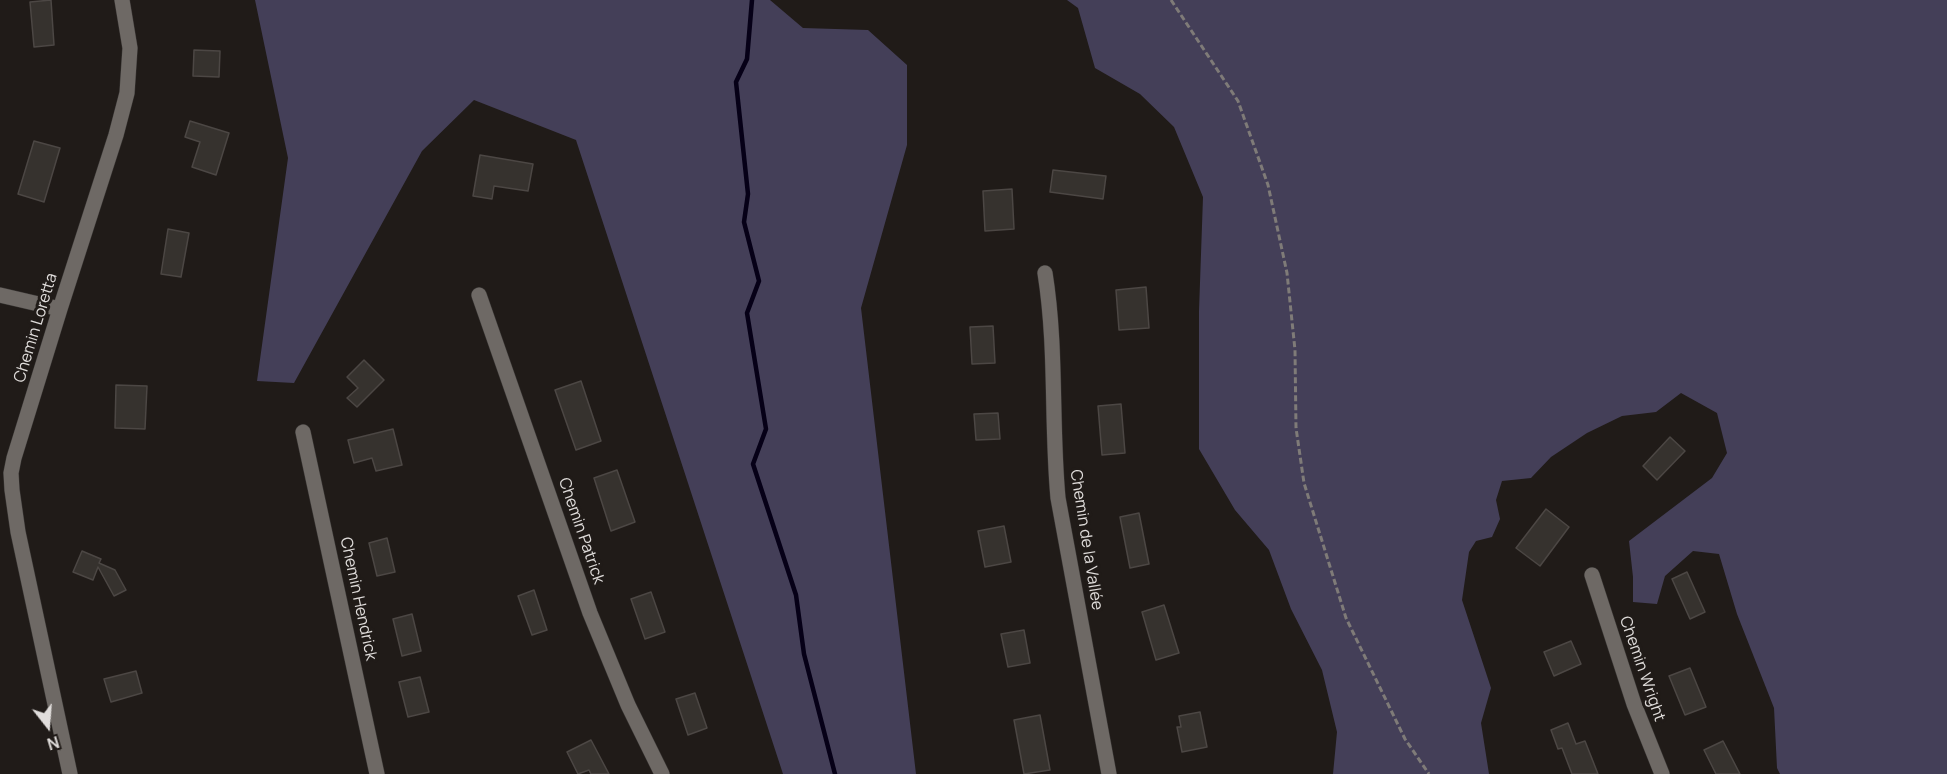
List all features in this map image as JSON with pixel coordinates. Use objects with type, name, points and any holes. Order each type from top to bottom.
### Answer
[{"type":"street","name":"Chemin Loretta","points":[[70,774],[18,532],[11,473],[127,93],[130,48],[122,0]]},
{"type":"street","name":"Chemin de la Vallée","points":[[1045,273],[1051,313],[1058,498],[1109,774]]},
{"type":"street","points":[[0,295],[60,309]]},
{"type":"street","name":"Chemin Patrick","points":[[479,295],[590,613],[628,705],[662,774]]},
{"type":"street","name":"Chemin Hendrick","points":[[303,432],[377,774]]},
{"type":"street","name":"Chemin Wright","points":[[1592,575],[1634,704],[1662,774]]},
{"type":"path","points":[[1171,0],[1238,101],[1268,185],[1287,273],[1295,350],[1296,428],[1304,483],[1346,618],[1405,739],[1429,774]]},
{"type":"shaded area","points":[[255,0],[770,0],[803,28],[868,30],[907,65],[907,145],[861,308],[916,774],[783,774],[576,140],[474,100],[422,151],[294,383],[257,381],[288,158]]},
{"type":"shaded area","points":[[1067,0],[1947,0],[1947,774],[1780,774],[1777,768],[1774,708],[1737,614],[1719,554],[1693,551],[1665,576],[1657,604],[1633,602],[1629,541],[1712,478],[1727,453],[1717,413],[1681,393],[1656,412],[1622,416],[1587,433],[1551,457],[1531,478],[1502,481],[1496,500],[1500,519],[1492,537],[1476,541],[1469,552],[1462,600],[1491,688],[1481,723],[1489,774],[1333,774],[1337,732],[1322,670],[1291,609],[1269,550],[1235,510],[1199,449],[1199,311],[1203,197],[1174,127],[1140,94],[1095,68],[1078,8]]},
{"type":"building","points":[[51,0],[54,45],[34,47],[30,2]]},
{"type":"building","points":[[194,50],[220,51],[219,77],[193,76]]},
{"type":"building","points":[[190,121],[229,133],[216,175],[192,167],[200,142],[185,137]]},
{"type":"building","points":[[34,141],[60,148],[44,202],[18,194]]},
{"type":"building","points":[[480,155],[533,164],[528,191],[494,186],[492,199],[473,196]]},
{"type":"building","points":[[1053,170],[1106,176],[1103,199],[1050,192]]},
{"type":"building","points":[[1012,189],[1014,229],[985,231],[983,191]]},
{"type":"building","points":[[168,229],[189,233],[181,277],[161,274]]},
{"type":"building","points":[[1146,287],[1149,328],[1119,330],[1116,290]]},
{"type":"building","points":[[993,326],[995,363],[972,364],[970,327]]},
{"type":"building","points":[[364,360],[384,380],[357,407],[347,398],[358,388],[347,377]]},
{"type":"building","points":[[581,381],[601,441],[576,450],[555,390]]},
{"type":"building","points":[[116,385],[147,386],[145,429],[115,428]]},
{"type":"building","points":[[1121,404],[1125,453],[1102,455],[1098,406]]},
{"type":"building","points":[[998,413],[1000,439],[976,440],[974,414]]},
{"type":"building","points":[[393,429],[402,465],[376,471],[372,458],[354,463],[348,440]]},
{"type":"building","points":[[1670,437],[1685,451],[1657,480],[1643,466]]},
{"type":"building","points":[[617,470],[635,522],[611,531],[594,478]]},
{"type":"building","points":[[1546,509],[1569,527],[1540,566],[1516,548]]},
{"type":"building","points":[[1139,513],[1149,564],[1130,568],[1120,517]]},
{"type":"building","points":[[1004,526],[1011,562],[985,567],[978,531]]},
{"type":"building","points":[[387,538],[395,572],[377,576],[369,543]]},
{"type":"building","points":[[82,551],[101,559],[99,563],[115,570],[126,590],[114,596],[98,567],[93,580],[73,572]]},
{"type":"building","points":[[1687,572],[1705,612],[1690,619],[1672,579]]},
{"type":"building","points":[[534,590],[547,630],[532,635],[518,596]]},
{"type":"building","points":[[651,592],[665,632],[645,639],[631,599]]},
{"type":"building","points":[[1164,605],[1179,653],[1156,660],[1142,612]]},
{"type":"building","points":[[412,614],[421,651],[402,656],[393,619]]},
{"type":"building","points":[[1024,630],[1030,663],[1008,667],[1001,634]]},
{"type":"building","points":[[1571,641],[1581,664],[1554,676],[1544,652]]},
{"type":"building","points":[[1690,668],[1706,707],[1685,715],[1669,676]]},
{"type":"building","points":[[136,671],[142,693],[111,702],[104,679]]},
{"type":"building","points":[[420,677],[429,712],[408,717],[399,682]]},
{"type":"building","points":[[695,693],[707,728],[688,735],[676,699]]},
{"type":"building","points":[[1200,712],[1207,747],[1182,752],[1177,727],[1181,727],[1179,716]]},
{"type":"building","points":[[1040,715],[1050,770],[1024,774],[1014,720]]},
{"type":"building","points":[[1568,723],[1576,744],[1585,741],[1598,774],[1572,774],[1562,748],[1558,749],[1551,730]]},
{"type":"building","points":[[591,740],[609,774],[591,774],[589,770],[578,774],[567,752]]},
{"type":"building","points":[[1723,741],[1740,774],[1716,774],[1704,750]]},
{"type":"waterway","points":[[752,0],[747,59],[736,82],[748,194],[744,222],[759,281],[747,313],[766,429],[753,464],[796,595],[804,654],[835,774]]}]
